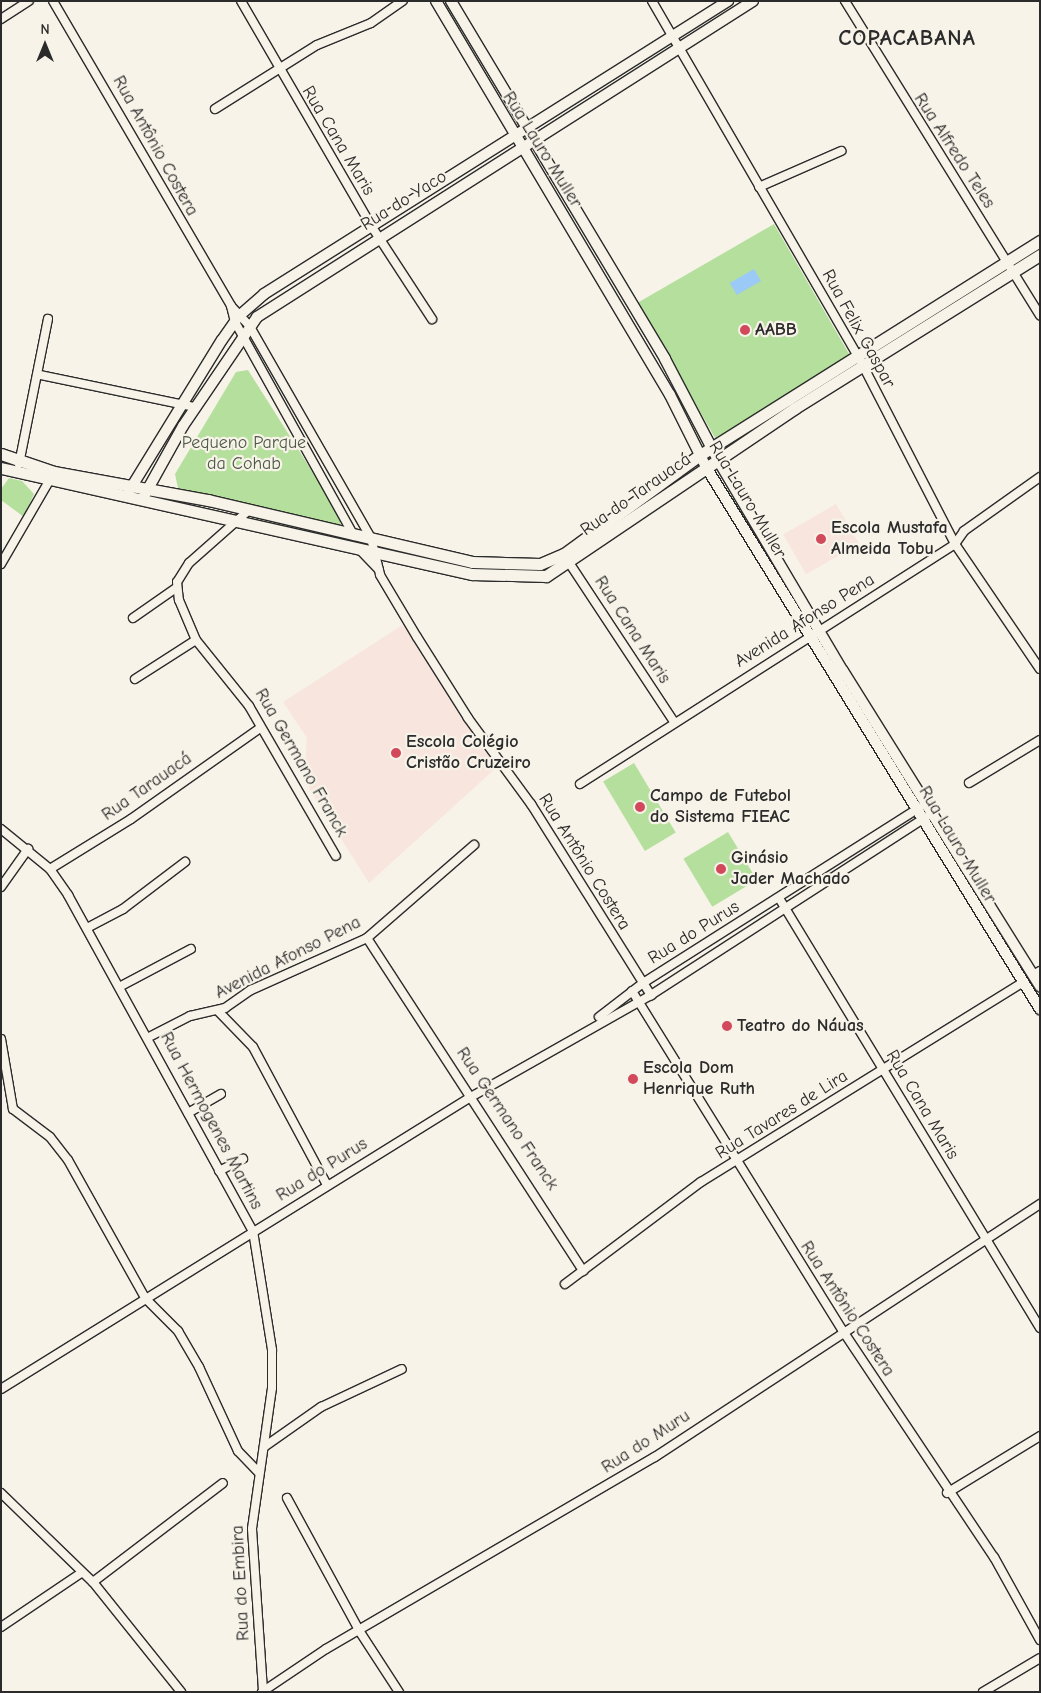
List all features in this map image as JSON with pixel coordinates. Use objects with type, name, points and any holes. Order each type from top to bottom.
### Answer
[{"type":"main road","name":"Rua do Tarauacá","points":[[249,510],[472,562],[513,566],[567,559],[718,460],[1005,262],[1040,241]]},
{"type":"main road","name":"Rua do Tarauacá","points":[[237,521],[376,554],[507,578],[546,576],[653,488],[700,455],[1040,255]]},
{"type":"main road","points":[[1,454],[52,477]]},
{"type":"main road","points":[[1,468],[17,473],[52,477],[249,510]]},
{"type":"main road","points":[[653,488],[661,498]]},
{"type":"main road","points":[[145,493],[237,521]]},
{"type":"street","points":[[1,19],[29,1]]},
{"type":"street","name":"Rua Antônio Costera","points":[[54,1],[231,306],[234,322],[353,533],[359,550],[378,569],[468,718],[531,804],[651,995]]},
{"type":"street","name":"Rua Cana Maris","points":[[241,1],[278,71],[378,236],[432,319]]},
{"type":"street","points":[[215,109],[278,71],[403,1]]},
{"type":"street","name":"Rua Lauro Muller","points":[[436,1],[512,136],[586,253],[706,467],[808,636],[921,811],[931,814],[1036,973],[1040,986]]},
{"type":"street","name":"Rua Lauro Muller","points":[[450,1],[665,359],[711,448],[818,628],[921,811],[1040,1009]]},
{"type":"street","name":"Rua Felix Gaspar","points":[[652,1],[678,49],[860,361],[955,544],[1040,668]]},
{"type":"street","name":"Rua do Yaco","points":[[130,490],[181,403],[234,322],[264,294],[728,1]]},
{"type":"street","name":"Rua do Yaco","points":[[145,493],[195,407],[249,325],[378,236],[534,141],[754,1]]},
{"type":"street","name":"Rua Alfredo Teles","points":[[845,1],[954,183],[972,202],[1005,262],[1040,316]]},
{"type":"street","points":[[759,187],[841,151]]},
{"type":"street","name":"Rua Antônio Costera","points":[[231,306],[242,314],[249,325],[371,538],[378,569]]},
{"type":"street","points":[[17,473],[40,375],[48,319]]},
{"type":"street","points":[[40,375],[195,407]]},
{"type":"street","points":[[280,404],[291,398]]},
{"type":"street","points":[[1,564],[52,477]]},
{"type":"street","name":"Avenida Afonso Pena","points":[[580,784],[818,628],[955,544],[964,531],[1040,477]]},
{"type":"street","points":[[330,494],[342,487]]},
{"type":"street","points":[[134,618],[176,588],[189,563],[249,510]]},
{"type":"street","name":"Rua Cana Maris","points":[[567,559],[674,722]]},
{"type":"street","name":"Rua Germano Franck","points":[[176,588],[196,640],[238,689],[336,856]]},
{"type":"street","points":[[135,679],[196,640]]},
{"type":"street","name":"Rua Tarauacá","points":[[50,869],[131,819],[260,728]]},
{"type":"street","points":[[969,783],[1040,740]]},
{"type":"street","name":"Rua do Purus","points":[[584,1029],[643,983],[921,811]]},
{"type":"street","name":"Rua do Purus","points":[[1,1389],[326,1185],[469,1098],[584,1029],[651,995],[786,909],[921,811]]},
{"type":"street","name":"Rua Hermogenes Martins","points":[[1,829],[28,849],[50,869],[87,928],[149,1037],[219,1171],[253,1231],[272,1350],[264,1447],[258,1472]]},
{"type":"street","name":"Avenida Afonso Pena","points":[[149,1037],[190,1016],[218,1011],[251,990],[367,938],[474,845]]},
{"type":"street","points":[[1,887],[28,849]]},
{"type":"street","points":[[87,928],[123,909],[185,862]]},
{"type":"street","name":"Rua Cana Maris","points":[[779,898],[983,1238],[1040,1328]]},
{"type":"street","name":"Rua Germano Franck","points":[[367,938],[469,1098],[544,1206],[583,1271]]},
{"type":"street","points":[[120,986],[192,949]]},
{"type":"street","name":"Rua Tavares de Lira","points":[[566,1284],[678,1198],[1023,982]]},
{"type":"street","name":"Rua Antônio Costera","points":[[632,991],[736,1162],[843,1331],[947,1493],[994,1557],[1040,1640]]},
{"type":"street","points":[[218,1011],[253,1047],[326,1185]]},
{"type":"street","points":[[1,1039],[13,1109],[50,1136],[68,1160],[145,1298],[178,1331],[238,1451],[258,1472]]},
{"type":"street","points":[[188,1112],[220,1094]]},
{"type":"street","points":[[219,1171],[243,1159]]},
{"type":"street","name":"Rua do Muru","points":[[262,1692],[326,1648],[360,1632],[655,1457],[983,1238],[1040,1204]]},
{"type":"street","points":[[264,1447],[321,1407],[402,1369]]},
{"type":"street","points":[[947,1493],[1040,1436]]},
{"type":"street","name":"Rua do Embira","points":[[258,1472],[252,1566],[262,1692]]},
{"type":"street","points":[[94,1582],[224,1483]]},
{"type":"street","points":[[1,1493],[82,1573],[94,1582],[181,1692]]},
{"type":"street","points":[[288,1498],[360,1632],[399,1692]]},
{"type":"street","points":[[1,1628],[82,1573]]},
{"type":"street","points":[[983,1692],[1040,1658]]},
{"type":"shaded area","name":"Escola Mustafa Almeida Tobu","points":[[836,504],[859,544],[806,574],[783,534]]},
{"type":"shaded area","name":"Escola Colégio Cristão Cruzeiro","points":[[404,624],[496,768],[369,883],[304,780],[307,738],[283,702]]},
{"type":"green space","name":"AABB","points":[[774,224],[852,359],[715,438],[637,303]]},
{"type":"green space","name":"Pequeno Parque da Cohab","points":[[248,370],[341,517],[340,526],[178,488],[175,474],[236,372]]},
{"type":"green space","points":[[9,478],[22,481],[34,494],[24,517],[1,500],[1,489]]},
{"type":"green space","name":"Campo de Futebol do Sistema FIEAC","points":[[634,763],[676,832],[645,851],[603,782]]},
{"type":"green space","name":"Ginásio Jader Machado","points":[[728,832],[757,880],[712,907],[683,859]]},
{"type":"water","points":[[754,269],[761,281],[737,295],[730,283]]},
{"type":"place","name":"AABB","points":[[745,330]]},
{"type":"place","name":"Escola Mustafa Almeida Tobu","points":[[821,539]]},
{"type":"place","name":"Escola Colégio Cristão Cruzeiro","points":[[396,753]]},
{"type":"place","name":"Campo de Futebol do Sistema FIEAC","points":[[640,807]]},
{"type":"place","name":"Ginásio Jader Machado","points":[[721,869]]},
{"type":"place","name":"Teatro do Náuas","points":[[727,1026]]},
{"type":"place","name":"Escola Dom Henrique Ruth","points":[[633,1079]]},
{"type":"district","name":"COPACABANA","points":[[907,39]]}]
